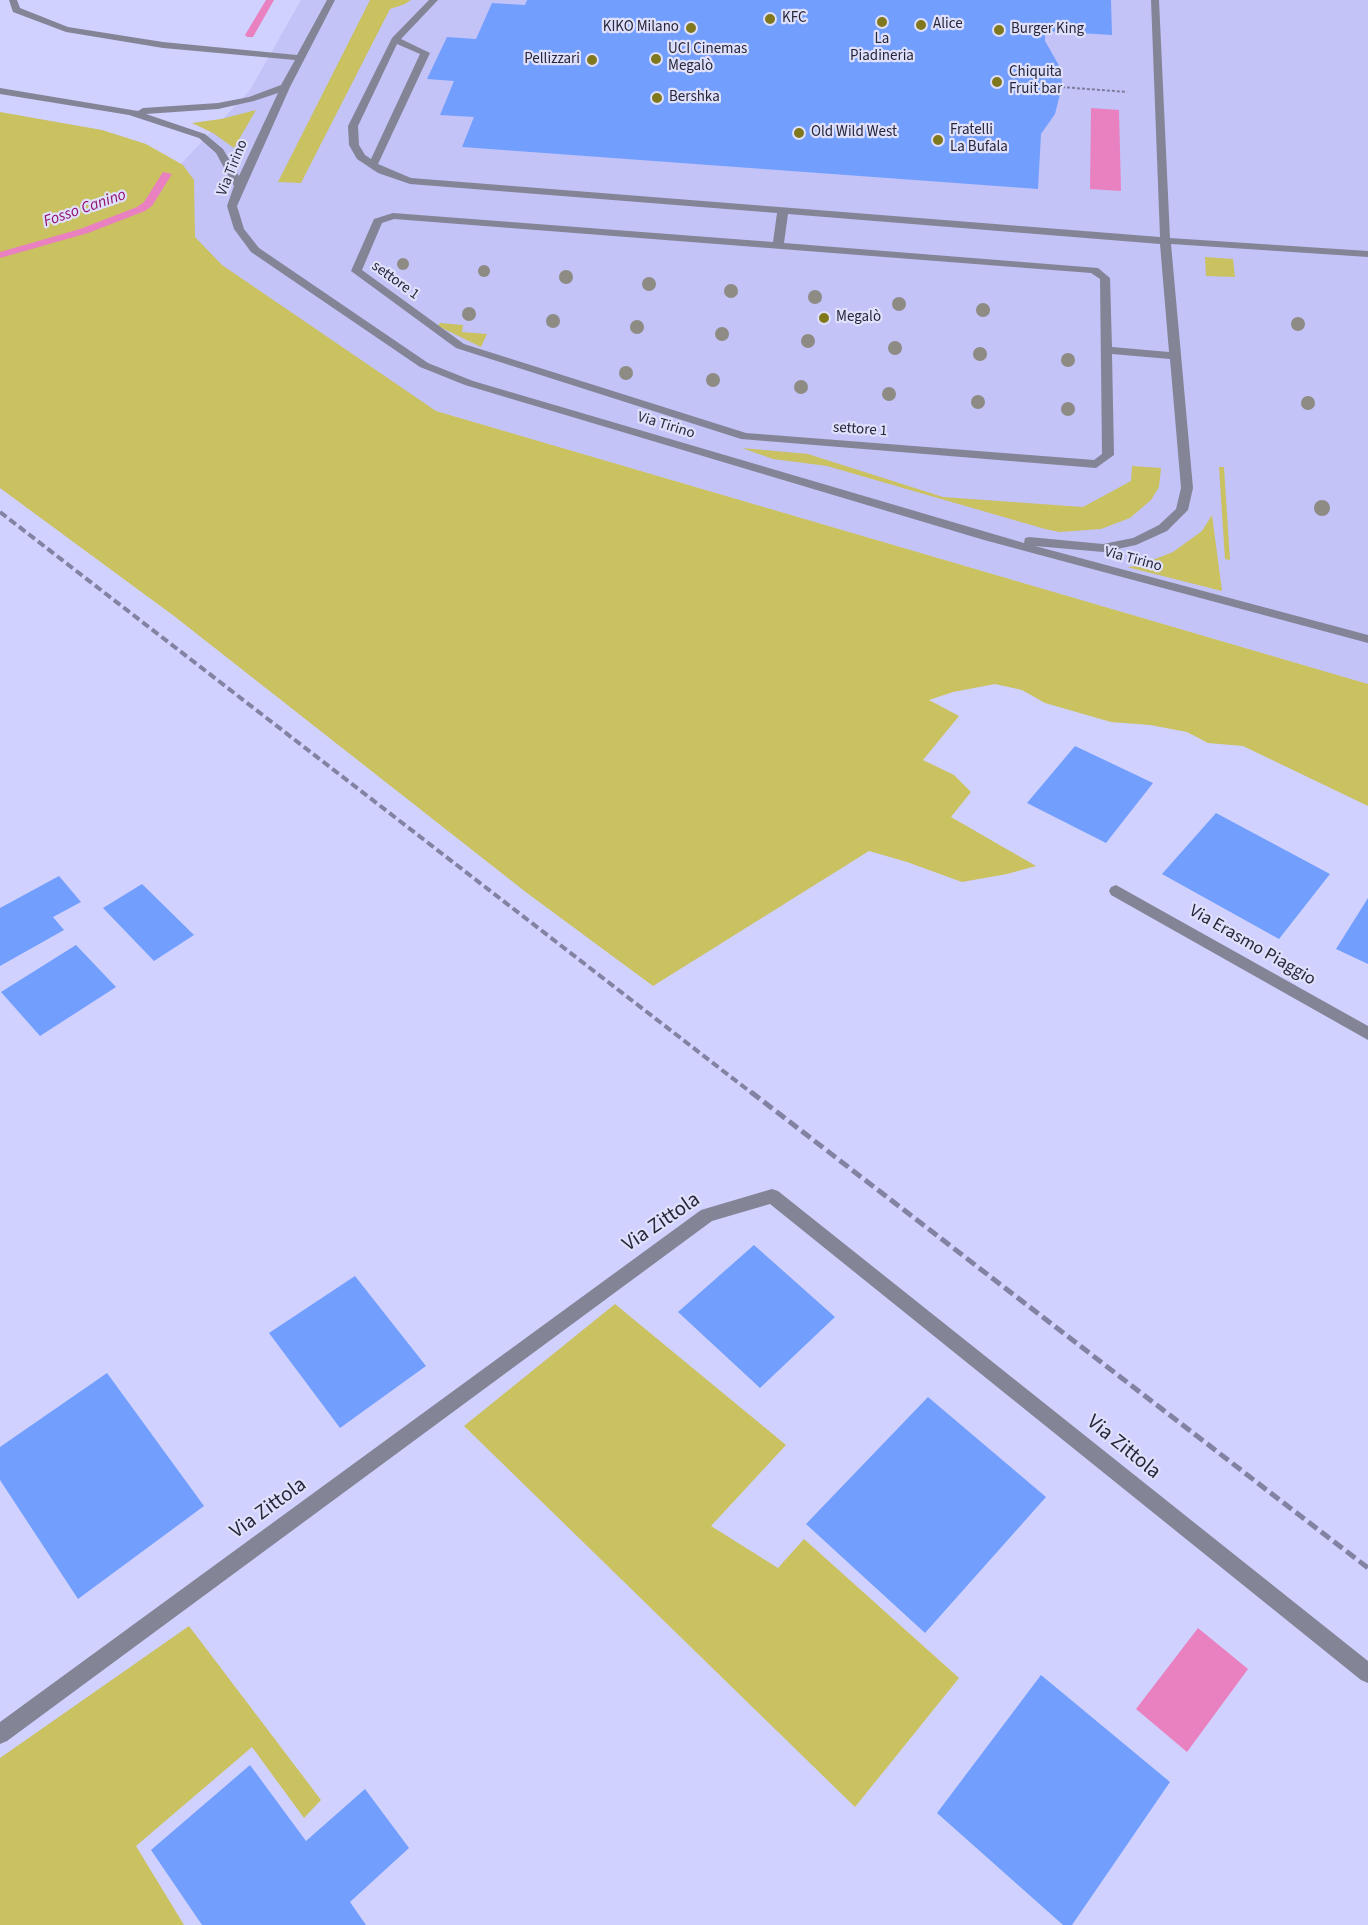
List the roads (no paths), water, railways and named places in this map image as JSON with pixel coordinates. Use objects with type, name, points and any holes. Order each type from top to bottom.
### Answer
[{"type":"street","points":[[13,0],[16,10],[66,29],[163,45],[301,58]]},
{"type":"street","name":"Via Tirino","points":[[331,0],[285,87],[232,206],[239,229],[255,250],[424,365],[469,383],[987,537],[1368,639]]},
{"type":"street","points":[[434,0],[395,40],[353,126],[354,145],[361,157],[392,175],[433,184],[1165,241],[1368,254]]},
{"type":"street","points":[[987,537],[1103,548],[1136,541],[1162,528],[1182,510],[1187,488],[1165,241],[1155,0]]},
{"type":"street","points":[[373,165],[425,53],[395,40]]},
{"type":"street","points":[[131,112],[219,106],[251,99],[285,87]]},
{"type":"street","points":[[0,91],[131,112],[202,136],[220,151],[239,186]]},
{"type":"street","points":[[778,245],[783,210]]},
{"type":"street","name":"settore 1","points":[[393,216],[1094,270],[1105,279],[1106,350],[1108,455],[1096,464],[745,436],[460,346],[356,271],[378,221],[393,216]]},
{"type":"street","points":[[1106,350],[1176,356]]},
{"type":"street","name":"Via Erasmo Piaggio","points":[[1116,891],[1368,1034]]},
{"type":"street","name":"Via Zittola","points":[[0,1734],[707,1215],[772,1196],[1368,1673]]},
{"type":"waterway","name":"Fosso Canino","points":[[250,35],[270,0]]},
{"type":"waterway","name":"Fosso Canino","points":[[0,255],[84,231],[141,209],[148,204],[167,174]]},
{"type":"railway","points":[[0,512],[753,1094]]},
{"type":"railway","points":[[751,1092],[1368,1568]]},
{"type":"place","name":"KFC","points":[[770,19]]},
{"type":"place","name":"La Piadineria","points":[[882,22]]},
{"type":"place","name":"Alice","points":[[921,25]]},
{"type":"place","name":"KIKO Milano","points":[[691,28]]},
{"type":"place","name":"Burger King","points":[[999,30]]},
{"type":"place","name":"UCI Cinemas Megalò","points":[[656,59]]},
{"type":"place","name":"Pellizzari","points":[[592,60]]},
{"type":"place","name":"Chiquita Fruit bar","points":[[997,82]]},
{"type":"place","name":"Bershka","points":[[657,98]]},
{"type":"place","name":"Old Wild West","points":[[799,133]]},
{"type":"place","name":"Fratelli La Bufala","points":[[938,140]]},
{"type":"place","name":"Megalò","points":[[824,318]]}]
